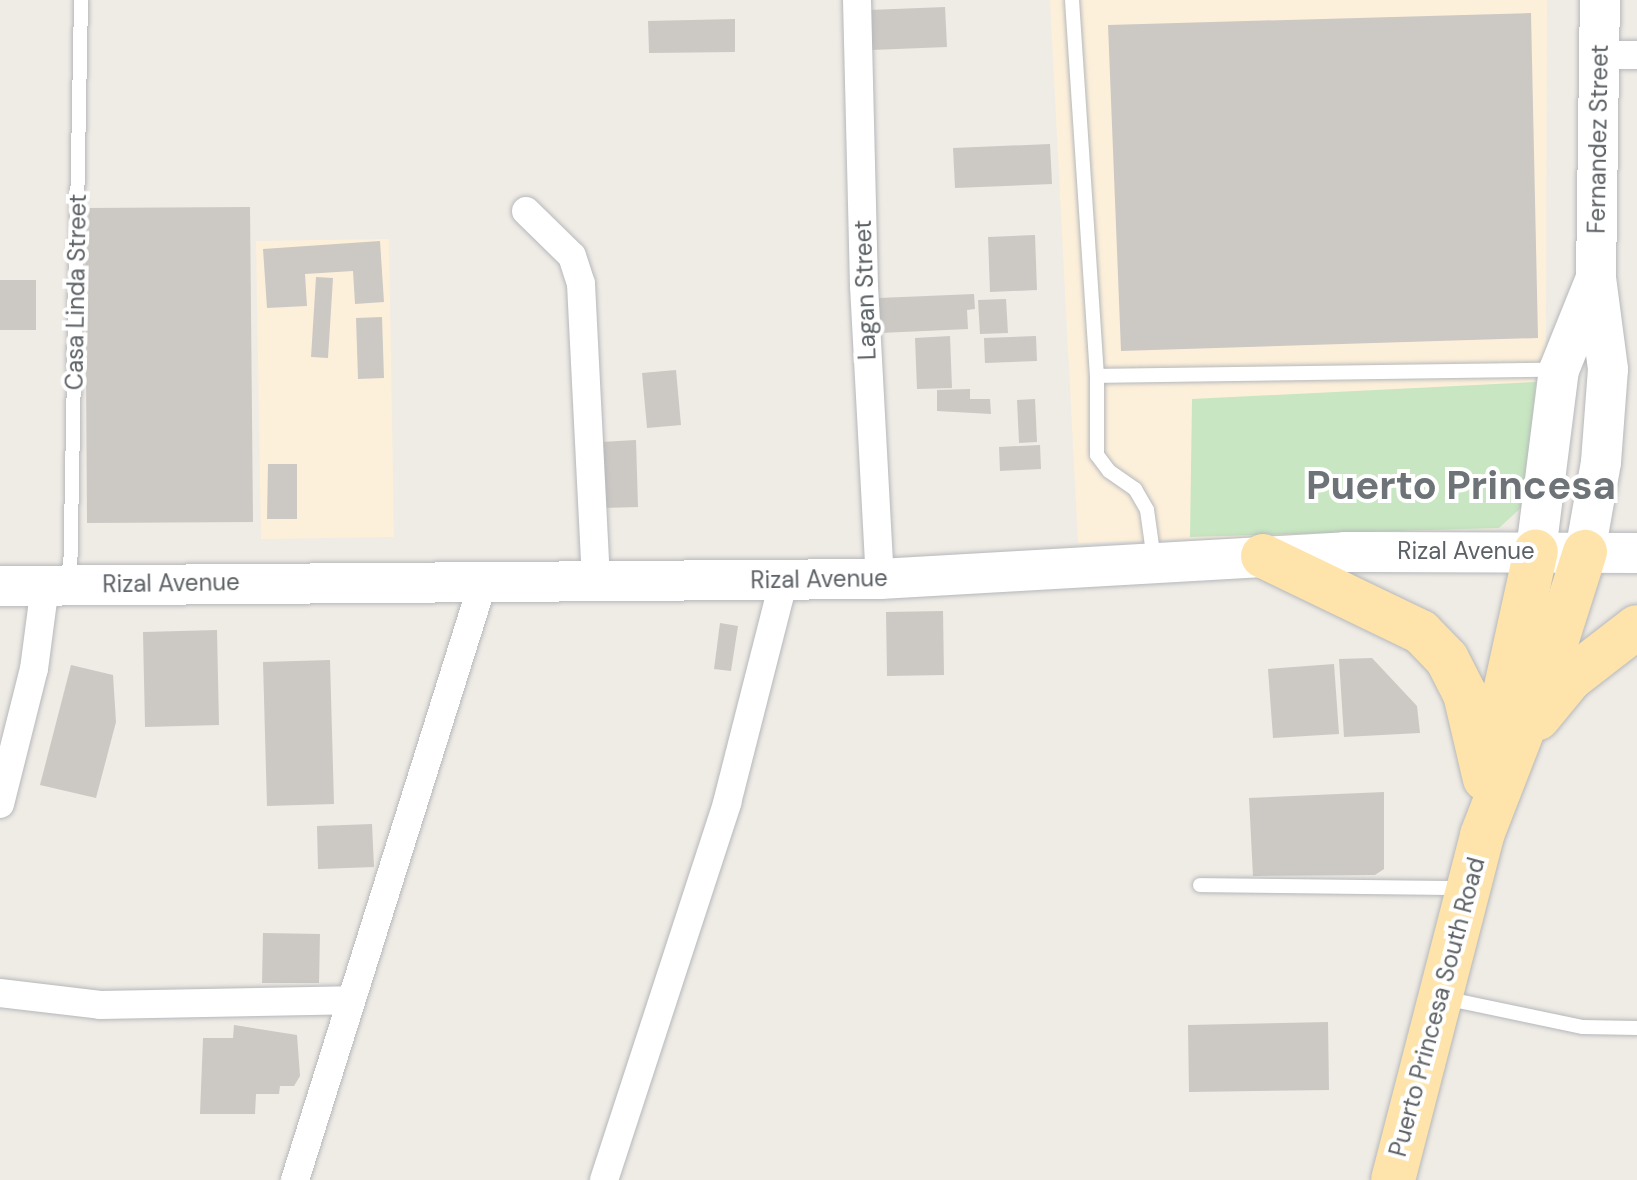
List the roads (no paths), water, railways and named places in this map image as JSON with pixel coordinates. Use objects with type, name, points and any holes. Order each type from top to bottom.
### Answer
[{"type":"main road","name":"Puerto Princesa South Road","points":[[1482,835],[1485,779],[1536,551]]},
{"type":"main road","name":"Puerto Princesa South Road","points":[[1393,1180],[1482,835],[1585,552]]},
{"type":"main road","points":[[1263,556],[1421,632],[1447,659],[1465,694],[1485,779]]},
{"type":"main road","points":[[1516,745],[1571,678],[1637,627]]},
{"type":"street","name":"Lagan Street","points":[[857,0],[864,286],[880,579]]},
{"type":"street","name":"Fernandez Street","points":[[1585,552],[1601,462],[1608,369],[1596,278],[1618,55],[1600,0]]},
{"type":"street","points":[[526,211],[572,256],[581,284],[596,579]]},
{"type":"street","name":"Fernandez Street","points":[[1536,551],[1559,370],[1596,278]]},
{"type":"street","name":"Rizal Avenue","points":[[0,586],[484,579],[880,579],[1154,560],[1263,556],[1536,551],[1637,553]]},
{"type":"street","points":[[295,1180],[484,579]]},
{"type":"street","points":[[604,1180],[727,803],[784,580]]},
{"type":"street","points":[[0,804],[58,584]]},
{"type":"street","points":[[0,993],[100,1005],[350,1000]]},
{"type":"lane","name":"Casa Linda Street","points":[[58,584],[81,0]]},
{"type":"lane","points":[[1072,0],[1097,376],[1097,455],[1109,471],[1135,489],[1147,510],[1154,560]]},
{"type":"lane","points":[[1097,376],[1559,370]]},
{"type":"lane","points":[[1200,885],[1468,888]]},
{"type":"lane","points":[[1440,997],[1583,1027],[1637,1028]]},
{"type":"district","name":"Puerto Princesa","points":[[1461,485]]}]
